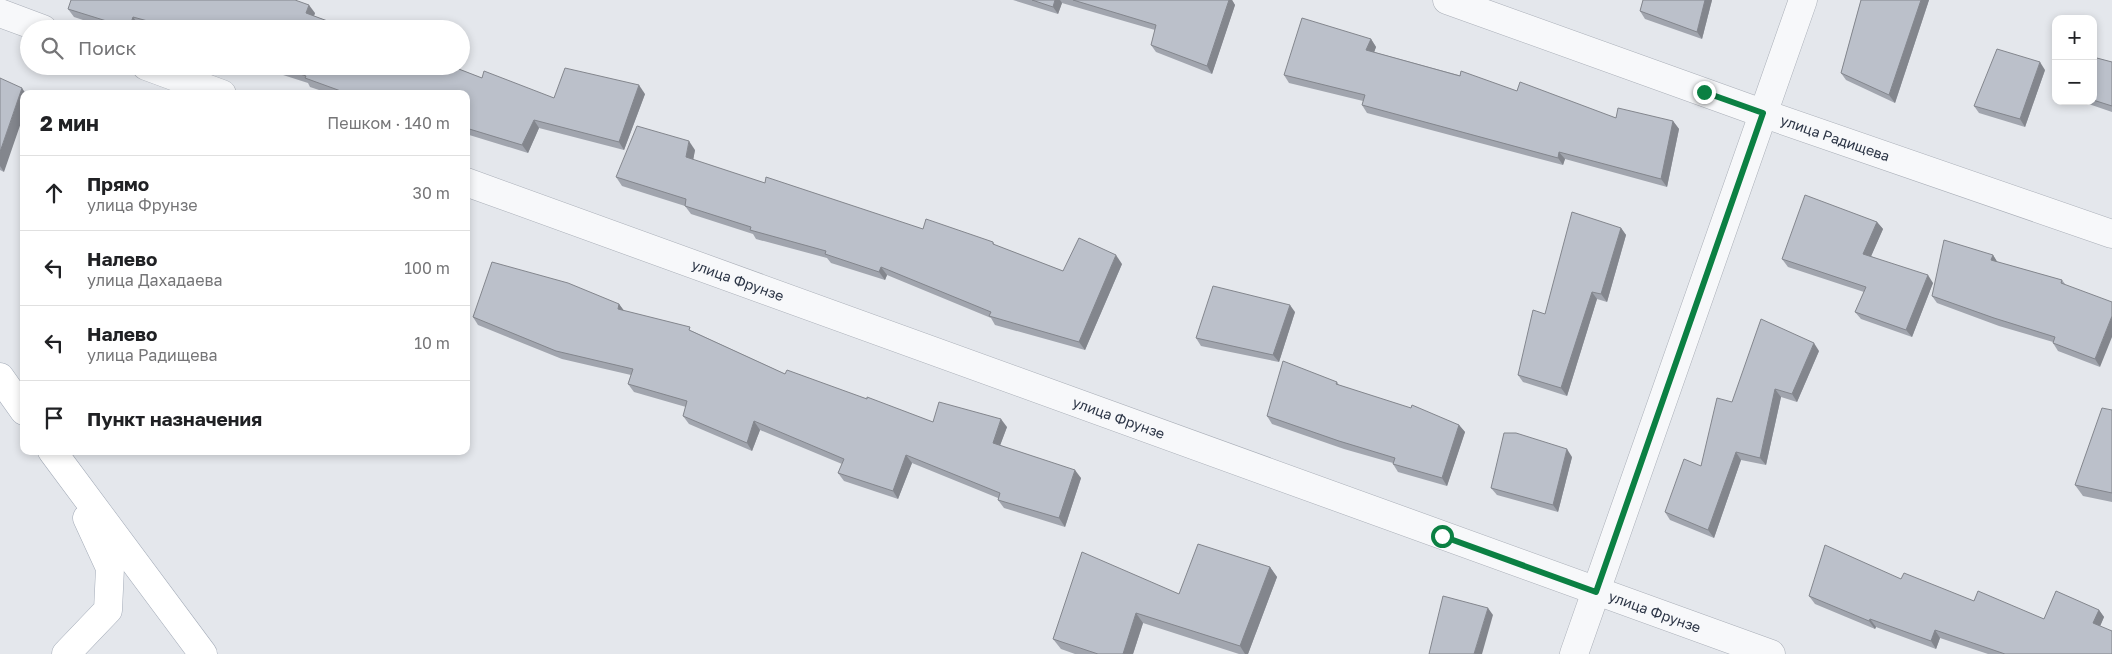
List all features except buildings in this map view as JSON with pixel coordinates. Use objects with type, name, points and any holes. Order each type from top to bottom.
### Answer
[{"type":"main road","points":[[0,377],[20,405]]},
{"type":"main road","points":[[56,458],[110,568],[108,610],[66,654]]},
{"type":"main road","points":[[56,458],[203,654]]},
{"type":"street","name":"улица Радищева","points":[[1447,0],[1763,113],[2112,234]]},
{"type":"street","points":[[1574,654],[1803,0]]},
{"type":"street","points":[[0,13],[20,20]]},
{"type":"street","points":[[170,75],[211,90]]},
{"type":"street","name":"улица Фрунзе","points":[[470,183],[1771,654]]},
{"type":"route","points":[[1442,536],[1596,592],[1763,113],[1704,92]]}]
